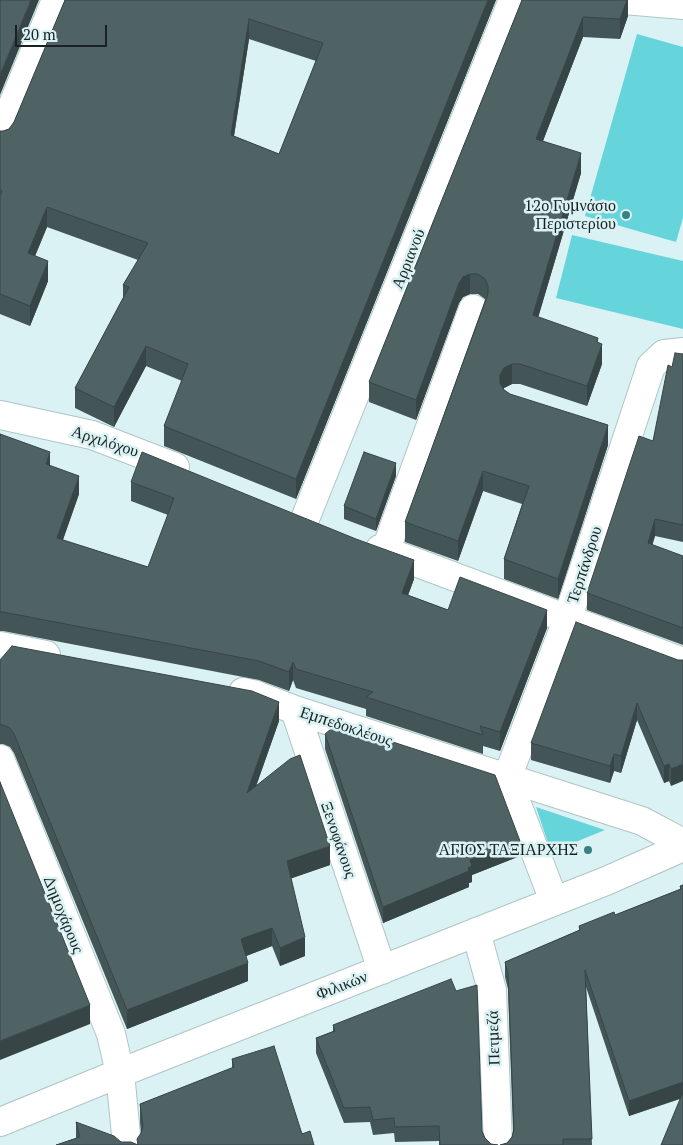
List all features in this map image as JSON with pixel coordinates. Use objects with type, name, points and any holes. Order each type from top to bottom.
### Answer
[{"type":"street","points":[[0,136],[56,0]]},
{"type":"street","name":"Αρριανού","points":[[385,552],[319,525],[513,0]]},
{"type":"street","points":[[624,0],[683,5]]},
{"type":"street","points":[[473,309],[385,552],[683,662]]},
{"type":"street","name":"Τερπάνδρου","points":[[507,778],[567,620],[619,432],[651,366],[674,353]]},
{"type":"street","name":"Αρχιλόχου","points":[[0,415],[92,435],[196,475]]},
{"type":"street","points":[[0,646],[66,659]]},
{"type":"street","name":"Εμπεδοκλέους","points":[[218,688],[256,695],[295,710],[642,821],[683,843]]},
{"type":"street","name":"Ξενοφάνους","points":[[295,710],[382,970]]},
{"type":"street","name":"Δημοχάρους","points":[[0,759],[5,787],[111,1034],[120,1073],[127,1145]]},
{"type":"street","points":[[507,778],[554,901]]},
{"type":"street","name":"Φιλικών","points":[[0,1122],[606,881],[683,847]]},
{"type":"street","name":"Πετμεζά","points":[[476,932],[492,990],[498,1145]]},
{"type":"shaded area","points":[[637,34],[683,47],[683,218],[676,242],[585,216]]},
{"type":"shaded area","points":[[572,235],[683,261],[683,329],[556,298]]},
{"type":"shaded area","points":[[536,807],[605,830],[551,852]]},
{"type":"building","points":[[0,0],[31,0],[0,75]]},
{"type":"building","points":[[65,0],[488,0],[296,479],[164,426],[188,364],[146,346],[114,407],[75,388],[129,287],[123,285],[148,243],[47,207],[28,253],[48,261],[30,306],[0,294],[0,196],[2,191],[0,190],[0,131],[9,129],[14,122]],"holes":[[[249,19],[323,43],[279,154],[231,135]]]},
{"type":"building","points":[[522,0],[627,0],[620,19],[583,17],[536,139],[581,153],[533,315],[598,338],[597,342],[602,344],[587,386],[520,364],[512,364],[504,368],[500,375],[500,383],[504,390],[510,394],[608,425],[558,579],[504,559],[529,486],[483,471],[458,541],[405,522],[488,294],[488,286],[485,279],[478,274],[470,274],[463,277],[459,283],[416,400],[369,382]]},
{"type":"building","points":[[675,353],[683,354],[683,525],[655,519],[648,543],[683,556],[683,628],[587,593],[639,436],[653,441],[668,365],[672,367]]},
{"type":"building","points":[[0,434],[50,452],[46,464],[79,476],[57,538],[148,567],[174,498],[131,482],[142,452],[356,539],[414,560],[402,593],[448,610],[460,577],[547,610],[500,732],[480,726],[483,735],[366,697],[373,692],[296,669],[293,662],[289,672],[259,661],[0,612]]},
{"type":"building","points":[[364,452],[396,463],[376,519],[344,506]]},
{"type":"building","points":[[576,622],[678,660],[683,660],[683,764],[671,769],[669,764],[664,766],[637,703],[621,756],[614,754],[610,766],[531,743]]},
{"type":"building","points":[[12,646],[252,691],[279,702],[247,793],[290,759],[300,755],[330,846],[287,861],[305,937],[280,948],[272,928],[241,939],[248,963],[127,1010],[14,734],[10,728],[0,725],[0,660]]},
{"type":"building","points":[[337,724],[495,775],[520,841],[470,860],[472,866],[468,868],[469,871],[383,907],[325,734]]},
{"type":"building","points":[[0,782],[90,1005],[0,1041]]},
{"type":"building","points":[[683,885],[683,1082],[629,1101],[585,970],[592,1139],[563,1139],[563,1145],[500,1145],[507,1143],[512,1137],[514,1129],[508,974],[505,962],[580,930],[579,926],[614,912],[615,915],[681,889],[680,886]]},
{"type":"building","points":[[451,979],[456,991],[477,985],[482,1131],[485,1138],[491,1144],[498,1145],[440,1145],[439,1126],[395,1127],[394,1118],[373,1120],[370,1107],[344,1108],[316,1038],[335,1031],[333,1025]]},
{"type":"building","points":[[274,1046],[302,1134],[310,1131],[314,1145],[138,1145],[137,1139],[143,1126],[140,1104],[234,1067],[232,1059]]},
{"type":"building","points":[[683,1092],[683,1145],[661,1145]]},
{"type":"building","points":[[76,1122],[114,1136],[121,1142],[131,1142],[138,1145],[56,1145],[80,1137]]},
{"type":"place","name":"12ο Γυμνάσιο Περιστερίου","points":[[626,215]]},
{"type":"place","name":"ΑΓΙΟΣ ΤΑΞΙΑΡΧΗΣ","points":[[588,850]]}]
